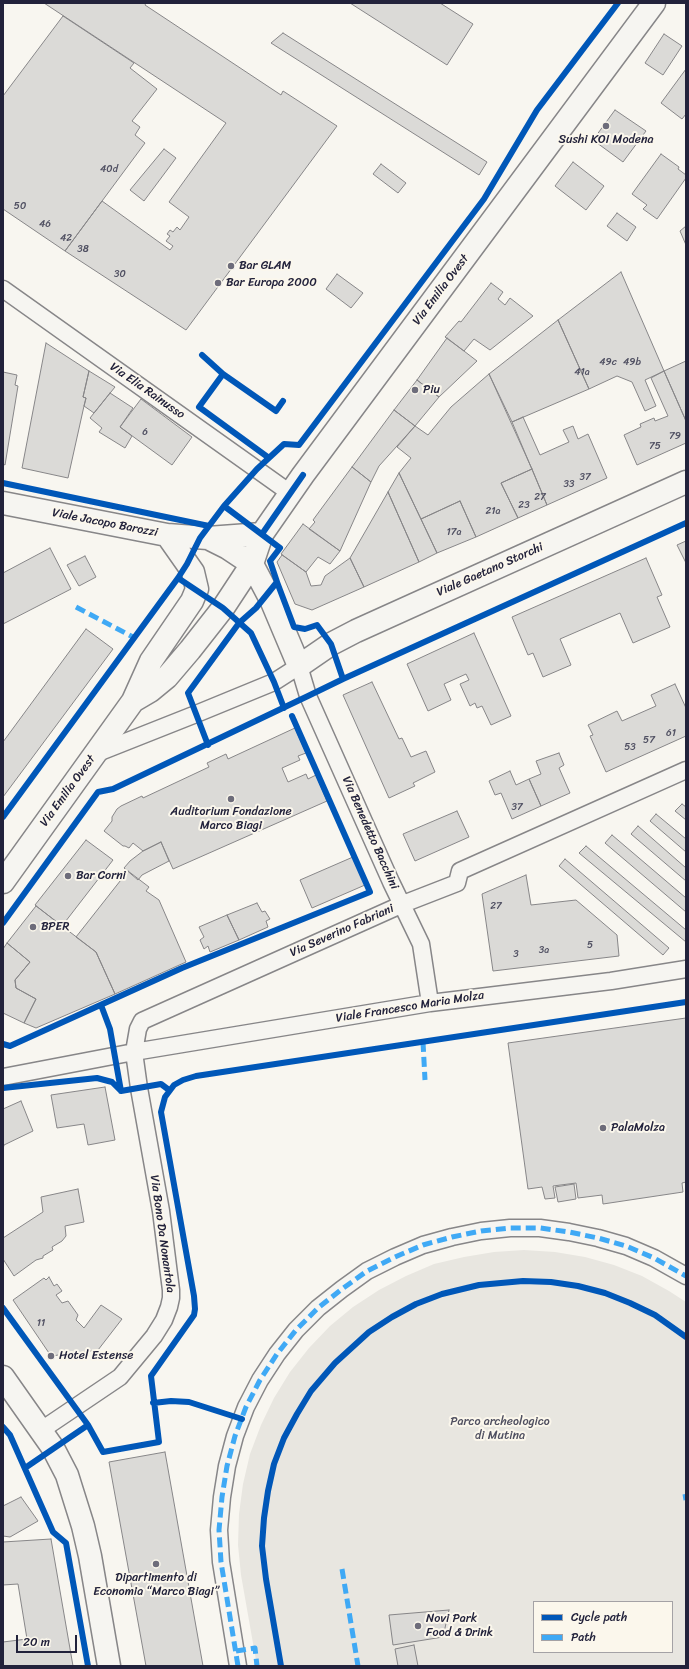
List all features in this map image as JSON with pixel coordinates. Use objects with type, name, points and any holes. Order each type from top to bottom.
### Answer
[{"type":"street","name":"Via Emilia Ovest","points":[[133,701],[167,677],[223,608],[252,564],[262,534],[290,493],[654,3]]},
{"type":"street","name":"Via Elia Rainusso","points":[[3,289],[290,493]]},
{"type":"street","name":"Viale Gaetano Storchi","points":[[299,666],[330,644],[356,631],[686,482]]},
{"type":"street","name":"Viale Jacopo Barozzi","points":[[3,503],[167,535],[208,538]]},
{"type":"street","points":[[208,538],[262,534]]},
{"type":"street","name":"Via Emilia Ovest","points":[[3,882],[133,701],[151,660],[192,601],[197,589],[193,572],[167,535]]},
{"type":"street","points":[[95,754],[274,682],[299,666],[272,602],[252,564],[228,548],[208,538]]},
{"type":"street","name":"Via Benedetto Bacchini","points":[[299,666],[308,696],[391,882],[403,904],[421,944],[430,1003]]},
{"type":"street","name":"Via Severino Fabriani","points":[[134,1052],[138,1029],[142,1021],[403,904],[457,883],[460,871],[686,770]]},
{"type":"street","name":"Viale Francesco Maria Molza","points":[[134,1052],[430,1003],[611,981],[686,969]]},
{"type":"street","points":[[3,1077],[134,1052]]},
{"type":"street","name":"Via Bono Da Nonantola","points":[[40,1431],[120,1377],[142,1351],[164,1320],[171,1298],[161,1211],[134,1052]]},
{"type":"street","points":[[238,1666],[221,1562],[219,1530],[227,1466],[235,1436],[246,1407],[260,1380],[277,1354],[296,1330],[318,1308],[368,1271],[423,1245],[481,1231],[510,1228],[540,1228],[598,1238],[626,1246],[654,1258],[686,1276]]},
{"type":"street","points":[[3,1377],[53,1448],[67,1475],[83,1526],[96,1588],[109,1666]]},
{"type":"green space","name":"Parco archeologico di Mutina","points":[[524,1250],[555,1252],[585,1257],[614,1265],[642,1276],[686,1302],[686,1666],[257,1666],[241,1575],[238,1545],[239,1514],[243,1484],[250,1454],[261,1425],[274,1398],[290,1372],[309,1348],[330,1326],[353,1307],[379,1290],[406,1276],[434,1264],[494,1252]]},
{"type":"building","points":[[44,3],[146,3],[145,5],[281,95],[283,91],[337,126],[186,330],[65,251],[102,201],[170,250],[173,246],[166,241],[170,236],[167,234],[170,230],[173,232],[177,227],[180,230],[189,217],[169,202],[226,123]]},
{"type":"building","points":[[350,3],[440,3],[473,24],[447,65]]},
{"type":"building","points":[[63,16],[134,63],[130,68],[157,89],[132,121],[140,127],[135,135],[145,143],[65,251],[3,209],[3,96]]},
{"type":"building","points":[[283,33],[487,162],[479,175],[271,43]]},
{"type":"building","points":[[664,34],[682,46],[663,75],[645,63]]},
{"type":"building","points":[[686,69],[686,114],[682,119],[661,103]]},
{"type":"building","points":[[615,110],[646,131],[623,162],[593,140]]},
{"type":"building","points":[[164,149],[176,158],[144,201],[130,190]]},
{"type":"building","points":[[661,154],[679,167],[678,169],[686,175],[686,178],[657,219],[643,209],[647,205],[632,194]]},
{"type":"building","points":[[573,162],[604,186],[586,210],[555,186]]},
{"type":"building","points":[[381,164],[406,183],[398,193],[373,174]]},
{"type":"building","points":[[617,213],[636,227],[627,241],[607,226]]},
{"type":"building","points":[[686,226],[686,245],[680,231]]},
{"type":"building","points":[[621,272],[664,371],[645,380],[656,406],[645,411],[632,382],[617,376],[589,389],[558,320]]},
{"type":"building","points":[[337,274],[363,293],[351,308],[326,289]]},
{"type":"building","points":[[491,283],[503,292],[498,299],[505,305],[510,298],[533,316],[490,350],[474,339],[464,351],[445,337],[459,321],[461,322]]},
{"type":"building","points":[[558,320],[589,389],[512,422],[489,374]]},
{"type":"building","points":[[447,338],[477,361],[439,397],[417,380]]},
{"type":"building","points":[[46,343],[89,371],[83,397],[86,398],[68,478],[22,468]]},
{"type":"building","points":[[686,361],[686,421],[664,371]]},
{"type":"building","points":[[89,371],[115,387],[94,413],[84,406],[86,398],[83,397]]},
{"type":"building","points":[[664,371],[686,421],[686,443],[637,465],[624,435],[641,427],[640,424],[654,418],[655,421],[668,416],[651,378]]},
{"type":"building","points":[[3,372],[17,375],[15,385],[18,386],[5,465],[3,464]]},
{"type":"building","points":[[489,374],[532,469],[501,483],[518,518],[476,537],[460,501],[421,519],[399,473],[411,458],[397,447],[415,426],[428,435],[451,407]]},
{"type":"building","points":[[417,380],[439,397],[415,426],[394,410]]},
{"type":"building","points":[[110,393],[133,408],[120,427],[132,436],[125,448],[99,432],[102,428],[90,418]]},
{"type":"building","points":[[141,399],[192,437],[172,465],[120,427]]},
{"type":"building","points":[[394,410],[415,426],[379,466],[371,482],[352,467]]},
{"type":"building","points":[[523,417],[540,455],[569,442],[563,430],[573,426],[578,439],[588,434],[607,478],[547,505],[512,422]]},
{"type":"building","points":[[352,467],[371,482],[340,551],[309,529],[315,522],[313,520]]},
{"type":"building","points":[[532,469],[547,505],[518,518],[501,483]]},
{"type":"building","points":[[399,473],[437,553],[419,562],[388,492]]},
{"type":"building","points":[[388,492],[419,562],[364,587],[350,558]]},
{"type":"building","points":[[460,501],[476,537],[437,553],[421,519]]},
{"type":"building","points":[[303,524],[340,551],[330,564],[318,557],[306,572],[281,554]]},
{"type":"building","points":[[686,541],[686,563],[677,545]]},
{"type":"building","points":[[50,548],[71,589],[3,624],[3,573]]},
{"type":"building","points":[[282,555],[306,572],[311,586],[321,585],[325,576],[350,558],[364,587],[312,610],[295,604],[277,562]]},
{"type":"building","points":[[85,556],[96,577],[79,586],[67,565]]},
{"type":"building","points":[[646,558],[662,595],[657,597],[670,627],[633,643],[620,613],[560,639],[571,665],[543,677],[533,653],[528,655],[512,617]]},
{"type":"building","points":[[86,629],[113,649],[3,797],[3,742]]},
{"type":"building","points":[[474,633],[511,716],[491,725],[482,706],[477,708],[475,703],[470,706],[460,684],[469,680],[466,674],[444,684],[451,700],[428,711],[407,664]]},
{"type":"building","points":[[372,682],[399,739],[402,738],[411,757],[426,751],[435,772],[413,783],[415,786],[389,798],[343,695]]},
{"type":"building","points":[[675,684],[686,708],[686,736],[606,772],[590,736],[593,735],[588,725],[617,711],[622,721],[656,706],[651,695]]},
{"type":"building","name":"Auditorium Fondazione Marco Biagi","points":[[295,728],[306,753],[298,756],[300,760],[282,768],[288,782],[306,774],[308,779],[316,775],[327,801],[173,869],[161,842],[143,851],[133,843],[129,848],[123,846],[104,831],[112,821],[112,817],[117,809],[121,806],[142,796],[143,798],[209,767],[207,763],[226,754],[228,759]]},
{"type":"building","points":[[559,753],[564,765],[559,768],[570,793],[541,806],[529,779],[541,774],[536,761]]},
{"type":"building","points":[[510,771],[516,785],[529,779],[541,806],[512,819],[501,793],[495,795],[489,781]]},
{"type":"building","points":[[682,804],[686,807],[686,820],[675,811]]},
{"type":"building","points":[[457,811],[469,837],[415,861],[403,834]]},
{"type":"building","points":[[656,814],[686,839],[686,852],[650,821]]},
{"type":"building","points":[[638,826],[686,868],[686,881],[631,834]]},
{"type":"building","points":[[612,835],[686,898],[686,912],[605,843]]},
{"type":"building","points":[[86,840],[113,860],[62,926],[35,905]]},
{"type":"building","points":[[161,842],[169,861],[142,875],[138,880],[124,868],[130,861],[143,851]]},
{"type":"building","points":[[586,846],[686,930],[686,942],[579,853]]},
{"type":"building","points":[[353,857],[365,885],[312,908],[300,880]]},
{"type":"building","points":[[565,859],[669,948],[663,955],[559,866]]},
{"type":"building","points":[[128,871],[149,887],[146,891],[159,900],[186,962],[115,994],[96,952],[76,937]]},
{"type":"building","points":[[526,875],[531,905],[576,900],[617,935],[619,956],[493,971],[482,894]]},
{"type":"building","points":[[257,903],[262,912],[265,911],[270,919],[266,921],[268,927],[239,940],[227,915]]},
{"type":"building","points":[[36,906],[96,952],[115,994],[36,1028],[24,1023],[36,999],[16,988],[15,980],[30,962],[7,943]]},
{"type":"building","points":[[227,915],[239,940],[210,952],[208,946],[204,949],[200,940],[204,937],[199,927]]},
{"type":"building","points":[[7,943],[30,962],[15,980],[16,988],[36,999],[24,1023],[3,1013],[3,949]]},
{"type":"building","name":"PalaMolza","points":[[686,1018],[686,1182],[682,1183],[683,1192],[603,1204],[602,1195],[578,1198],[576,1183],[553,1186],[555,1198],[545,1199],[542,1187],[528,1189],[508,1043]]},
{"type":"building","points":[[105,1087],[115,1140],[88,1145],[84,1124],[57,1128],[51,1095]]},
{"type":"building","points":[[21,1101],[33,1131],[4,1145],[3,1149],[3,1109]]},
{"type":"building","points":[[574,1184],[576,1199],[558,1202],[555,1187]]},
{"type":"building","points":[[78,1189],[84,1222],[65,1226],[66,1236],[62,1241],[52,1247],[53,1250],[14,1276],[3,1259],[3,1238],[43,1212],[41,1197]]},
{"type":"building","points":[[49,1277],[54,1286],[57,1284],[62,1291],[56,1295],[62,1303],[68,1301],[78,1315],[76,1320],[84,1328],[101,1305],[122,1319],[98,1350],[51,1356],[13,1300],[44,1278],[46,1280]]},
{"type":"building","name":"Dipartimento di Economia “Marco Biagi”","points":[[165,1452],[203,1666],[146,1666],[109,1462]]},
{"type":"building","points":[[21,1497],[38,1521],[10,1537],[3,1536],[3,1506]]},
{"type":"building","points":[[51,1539],[73,1666],[3,1666],[3,1642],[27,1639],[18,1584],[3,1585],[3,1542]]},
{"type":"building","name":"Novi Park Food & Drink","points":[[449,1610],[443,1637],[393,1645],[389,1615]]},
{"type":"building","points":[[414,1645],[418,1666],[398,1666],[395,1649]]},
{"type":"marked path","points":[[76,607],[133,637]]},
{"type":"marked path","points":[[423,1042],[425,1080]]},
{"type":"marked path","points":[[238,1666],[221,1562],[219,1530],[227,1466],[235,1436],[246,1407],[260,1380],[277,1354],[296,1330],[318,1308],[367,1271],[423,1245],[481,1231],[510,1228],[540,1228],[598,1238],[626,1246],[654,1258],[686,1276]]},
{"type":"marked path","points":[[685,1494],[686,1500]]},
{"type":"marked path","points":[[342,1569],[358,1666]]},
{"type":"marked path","points":[[236,1651],[255,1648],[257,1666]]},
{"type":"cycle path","points":[[3,817],[178,578],[200,538],[224,506],[257,469],[284,444],[299,445],[484,199],[537,110],[618,3]]},
{"type":"cycle path","points":[[202,355],[223,374],[199,407],[269,458]]},
{"type":"cycle path","points":[[223,374],[276,411],[283,401]]},
{"type":"cycle path","points":[[262,534],[303,475]]},
{"type":"cycle path","points":[[3,483],[209,526]]},
{"type":"cycle path","points":[[208,745],[188,693],[239,623],[256,608],[277,582],[270,561],[280,548],[224,506]]},
{"type":"cycle path","points":[[3,923],[98,792],[113,789],[343,679],[686,523]]},
{"type":"cycle path","points":[[178,578],[223,608],[251,633],[274,682],[284,708]]},
{"type":"cycle path","points":[[277,582],[294,627],[305,629],[317,625],[331,644],[343,679]]},
{"type":"cycle path","points":[[3,1044],[10,1046],[182,968],[370,892],[292,716]]},
{"type":"cycle path","points":[[3,1308],[88,1425],[103,1452],[159,1442],[151,1376],[194,1315],[195,1309],[194,1296],[161,1112],[165,1097],[174,1085],[183,1080],[196,1076],[686,1002]]},
{"type":"cycle path","points":[[101,1005],[110,1029],[121,1091]]},
{"type":"cycle path","points":[[3,1088],[97,1078],[112,1082],[121,1091],[161,1084],[169,1090]]},
{"type":"cycle path","points":[[281,1666],[266,1579],[262,1546],[264,1518],[274,1464],[284,1438],[311,1391],[335,1363],[369,1332],[416,1304],[442,1294],[479,1285],[523,1281],[551,1282],[578,1286],[605,1293],[655,1315],[686,1337]]},
{"type":"cycle path","points":[[153,1403],[171,1401],[189,1402],[242,1419]]},
{"type":"cycle path","points":[[25,1468],[88,1425]]},
{"type":"cycle path","points":[[3,1427],[10,1435],[53,1532],[66,1543],[88,1666]]},
{"type":"place","name":"Sushi KOI Modena","points":[[606,126]]},
{"type":"place","name":"Bar GLAM","points":[[231,266]]},
{"type":"place","name":"Bar Europa 2000","points":[[218,283]]},
{"type":"place","name":"Piu","points":[[415,390]]},
{"type":"place","name":"Auditorium Fondazione Marco Biagi","points":[[231,799]]},
{"type":"place","name":"Bar Corni","points":[[68,876]]},
{"type":"place","name":"BPER","points":[[33,927]]},
{"type":"place","name":"PalaMolza","points":[[603,1128]]},
{"type":"place","name":"Hotel Estense","points":[[51,1356]]},
{"type":"place","name":"Dipartimento di Economia “Marco Biagi”","points":[[156,1564]]},
{"type":"place","name":"Novi Park Food & Drink","points":[[418,1626]]}]
